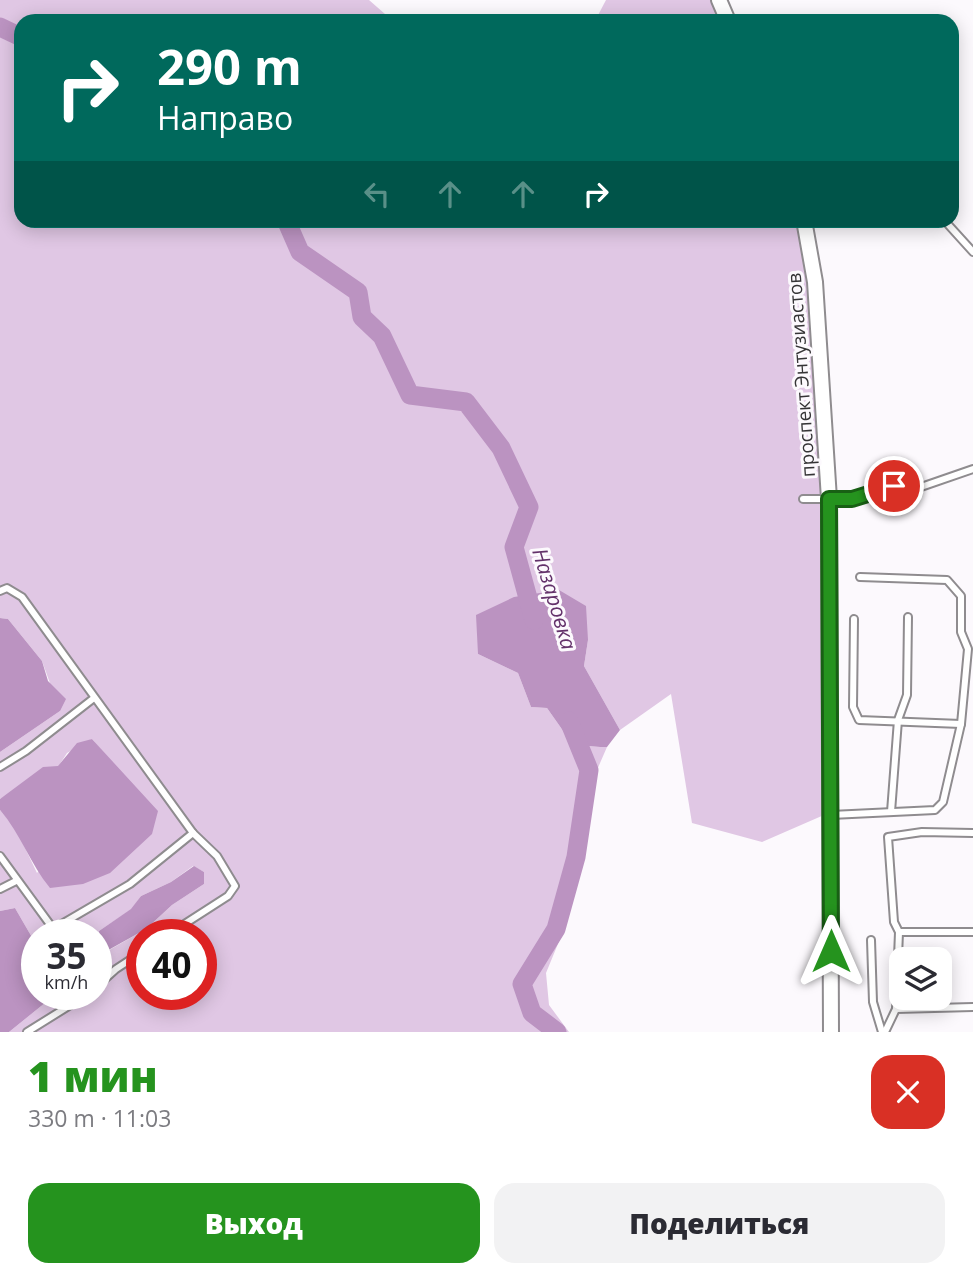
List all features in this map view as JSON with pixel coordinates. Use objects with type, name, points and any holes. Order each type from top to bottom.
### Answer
[{"type":"street","name":"проспект Энтузиастов","points":[[805,228],[815,282],[829,499],[831,1032]]},
{"type":"lane","points":[[951,228],[973,252]]},
{"type":"lane","points":[[803,499],[852,499],[908,480],[920,487],[973,469]]},
{"type":"lane","points":[[831,816],[935,810],[943,802],[961,724],[968,649],[961,632],[961,596],[947,580],[860,577]]},
{"type":"lane","points":[[0,591],[7,587],[22,597],[193,834],[217,856],[235,886],[228,896],[192,919]]},
{"type":"lane","points":[[891,812],[898,720],[907,695],[908,617]]},
{"type":"lane","points":[[854,619],[853,707],[859,720],[961,724]]},
{"type":"lane","points":[[0,767],[26,751],[94,698]]},
{"type":"lane","points":[[898,947],[888,837],[922,832],[973,834]]},
{"type":"lane","points":[[75,919],[130,884],[193,834]]},
{"type":"lane","points":[[0,856],[45,919]]},
{"type":"lane","points":[[0,888],[16,881]]},
{"type":"lane","points":[[899,932],[973,932]]},
{"type":"lane","points":[[871,940],[873,1002],[884,1032]]},
{"type":"lane","points":[[952,1008],[973,1007]]},
{"type":"lane","points":[[27,1032],[62,1010]]},
{"type":"lane","points":[[884,1032],[895,1010]]},
{"type":"shaded area","points":[[0,0],[369,0],[385,14],[14,14],[14,228],[799,228],[809,294],[820,443],[824,592],[824,815],[762,842],[692,823],[671,694],[620,730],[584,666],[588,640],[478,654],[518,673],[531,707],[547,708],[571,738],[585,745],[607,747],[597,770],[584,859],[562,934],[546,973],[549,1005],[569,1032],[9,1032],[36,1010],[112,1010],[112,948],[126,940],[126,1010],[217,1010],[217,919],[157,919],[172,905],[204,884],[204,872],[193,866],[171,882],[141,896],[132,909],[112,922],[112,919],[21,919],[15,908],[0,911],[0,810],[16,829],[37,873],[119,770],[92,739],[67,753],[58,767],[0,799],[0,752],[60,711],[42,661],[8,619],[0,618]]},
{"type":"shaded area","points":[[606,0],[712,0],[718,14],[599,14]]},
{"type":"water","points":[[559,590],[586,606],[588,640],[584,666],[620,730],[607,747],[585,745],[571,738],[547,708],[531,707],[518,673],[478,654],[476,615],[514,597]]},
{"type":"water","points":[[0,618],[8,619],[42,661],[48,681],[66,699],[60,711],[0,752]]},
{"type":"water","points":[[92,739],[158,811],[152,834],[110,873],[83,884],[50,888],[0,810],[0,799],[43,767],[58,766],[77,743]]},
{"type":"water","points":[[194,866],[204,872],[204,884],[172,905],[157,919],[126,919],[126,940],[112,948],[112,922],[131,909],[141,896],[171,882]]},
{"type":"water","points":[[15,908],[21,919],[21,1010],[36,1010],[9,1032],[0,1032],[0,911]]},
{"type":"waterway","name":"Назаровка","points":[[0,27],[14,34]]},
{"type":"waterway","name":"Назаровка","points":[[290,228],[300,252],[358,292],[362,317],[382,336],[410,395],[466,402],[501,448],[529,507],[514,547],[534,620]]},
{"type":"waterway","name":"Назаровка","points":[[557,1032],[532,1013],[522,984],[556,929],[576,857],[589,770],[569,721]]},
{"type":"route","points":[[831,951],[829,499],[852,499],[894,486]]}]
